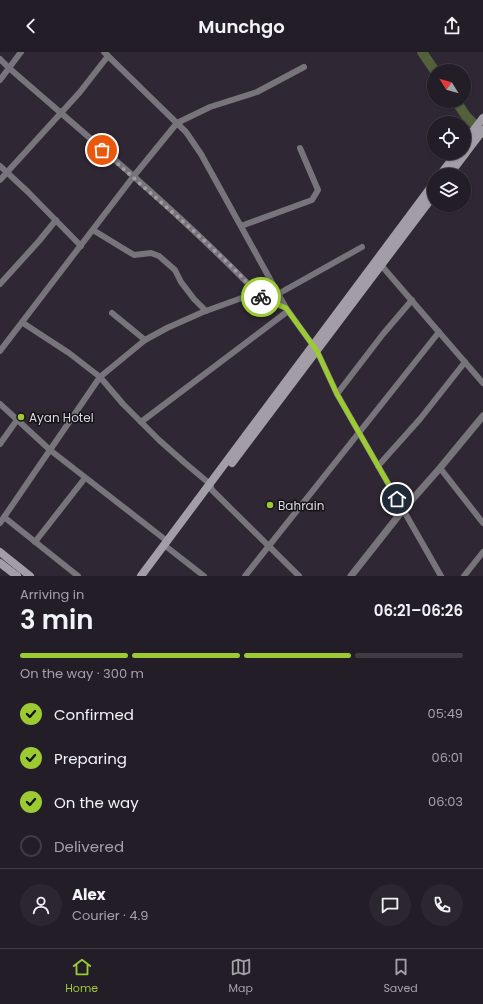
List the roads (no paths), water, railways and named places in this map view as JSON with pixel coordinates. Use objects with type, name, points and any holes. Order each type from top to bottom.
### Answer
[{"type":"main road","points":[[471,134],[483,118]]},
{"type":"main road","points":[[471,142],[483,130]]},
{"type":"main road","points":[[447,168],[454,160]]},
{"type":"main road","points":[[141,576],[168,544],[315,349],[427,193]]},
{"type":"main road","points":[[315,349],[382,265],[427,204]]},
{"type":"main road","points":[[147,576],[168,544]]},
{"type":"main road","points":[[0,552],[30,576]]},
{"type":"main road","points":[[0,562],[17,576]]},
{"type":"street","points":[[0,80],[21,52]]},
{"type":"street","points":[[0,180],[80,92],[106,54],[186,132],[201,154],[287,310],[315,349],[337,394],[442,576]]},
{"type":"street","points":[[0,59],[230,265],[260,296],[287,310]]},
{"type":"street","points":[[0,351],[23,323],[133,177],[177,124],[210,107],[257,92],[304,67]]},
{"type":"street","points":[[241,226],[312,200],[316,195],[318,190],[300,148]]},
{"type":"street","points":[[0,166],[81,246]]},
{"type":"street","points":[[0,284],[56,220]]},
{"type":"street","points":[[93,230],[134,255],[151,253],[159,256],[174,270],[194,299],[206,311]]},
{"type":"street","points":[[278,294],[362,247]]},
{"type":"street","points":[[382,265],[483,383]]},
{"type":"street","points":[[0,523],[100,377],[145,340],[167,328],[206,311],[250,295],[260,296]]},
{"type":"street","points":[[337,394],[383,334],[412,300]]},
{"type":"street","points":[[141,422],[287,310]]},
{"type":"street","points":[[112,313],[145,340]]},
{"type":"street","points":[[23,323],[69,353],[100,377],[141,422],[211,487],[299,576]]},
{"type":"street","points":[[246,576],[268,546],[439,332]]},
{"type":"street","points":[[378,466],[420,419],[465,362]]},
{"type":"street","points":[[0,404],[50,450],[168,544],[204,576]]},
{"type":"street","points":[[351,576],[403,510],[483,416]]},
{"type":"street","points":[[0,444],[17,420]]},
{"type":"street","points":[[440,468],[483,523]]},
{"type":"street","points":[[35,542],[85,478]]},
{"type":"street","points":[[4,517],[78,576]]},
{"type":"street","points":[[464,576],[483,552]]},
{"type":"waterway","points":[[422,52],[430,64]]},
{"type":"waterway","points":[[461,108],[466,116],[483,133]]},
{"type":"place","name":"Ayan Hotel","points":[[21,417]]},
{"type":"place","name":"Bahrain","points":[[270,505]]}]
